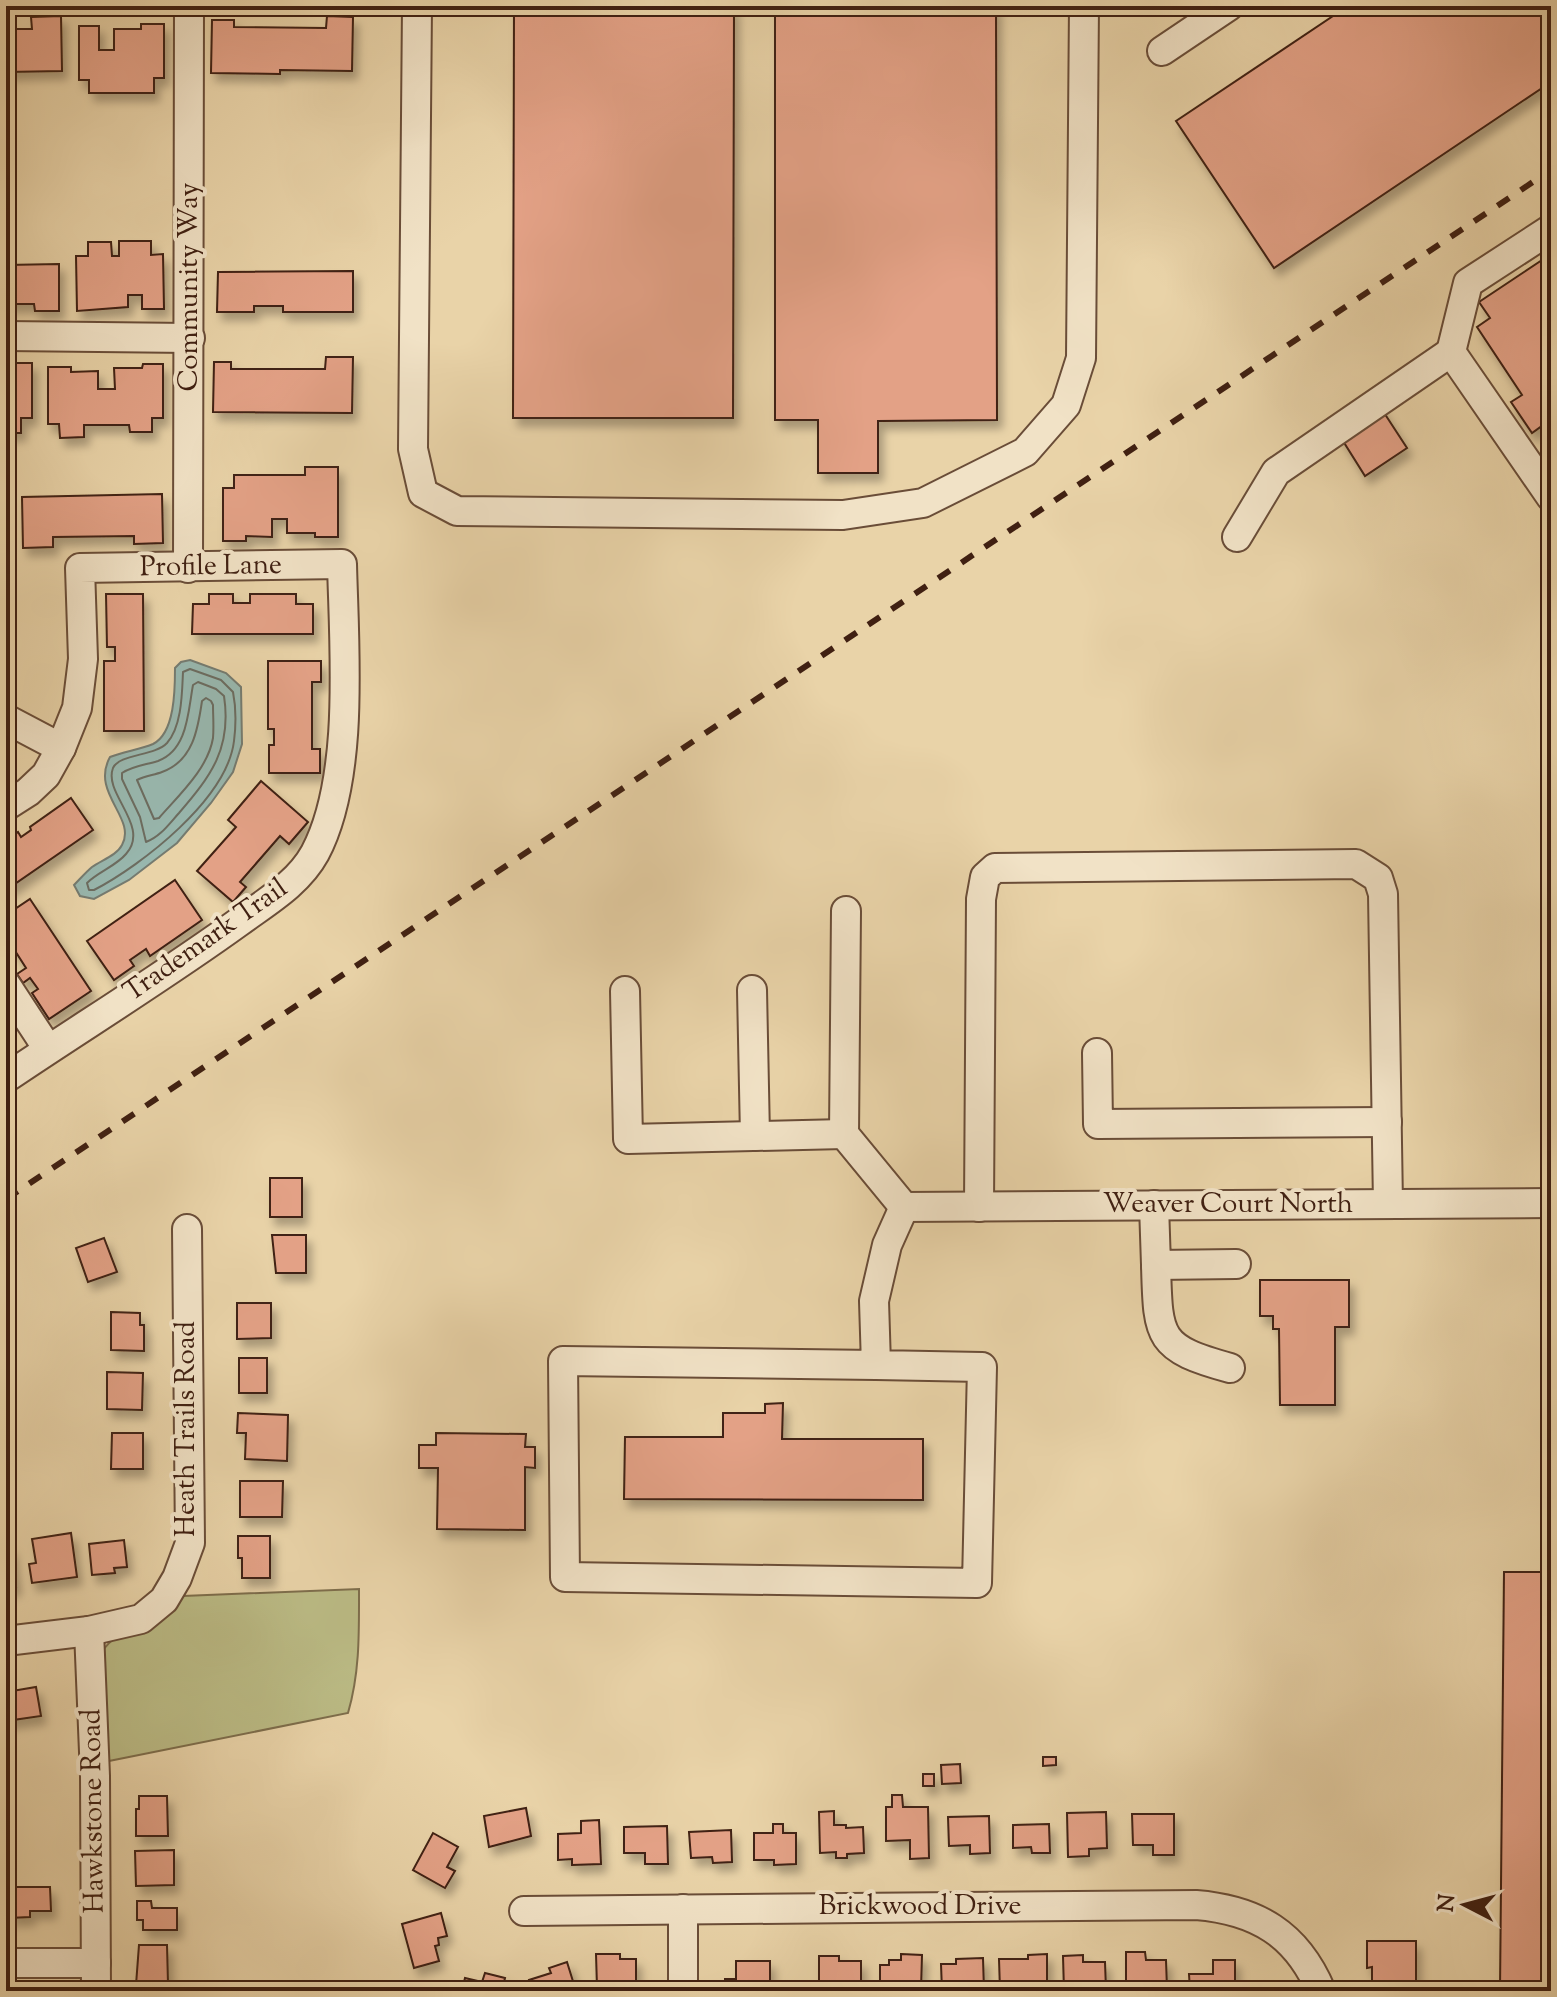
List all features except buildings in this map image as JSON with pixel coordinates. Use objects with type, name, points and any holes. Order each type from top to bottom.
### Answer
[{"type":"street","name":"Community Way","points":[[188,568],[189,6]]},
{"type":"street","points":[[417,6],[413,449],[423,493],[457,511],[843,515],[923,503],[1025,452],[1066,405],[1081,358],[1084,6]]},
{"type":"street","points":[[1162,51],[1229,6]]},
{"type":"street","points":[[1237,537],[1276,472],[1451,352],[1468,283],[1551,229]]},
{"type":"street","points":[[6,336],[190,338]]},
{"type":"street","points":[[1451,352],[1551,497]]},
{"type":"street","name":"Profile Lane","points":[[61,748],[77,708],[82,684],[80,568],[342,564]]},
{"type":"street","name":"Trademark Trail","points":[[6,1078],[259,907],[293,882],[314,855],[325,830],[340,759],[345,687],[342,564]]},
{"type":"street","points":[[6,719],[61,748],[46,775],[28,792],[6,806]]},
{"type":"street","points":[[979,1207],[981,899],[985,877],[995,868],[1356,864],[1378,878],[1383,894],[1388,1204]]},
{"type":"street","points":[[846,911],[844,1134],[904,1207],[887,1245],[874,1301],[876,1365]]},
{"type":"street","points":[[6,985],[48,1049]]},
{"type":"street","points":[[752,990],[755,1136]]},
{"type":"street","points":[[625,991],[628,1139],[844,1134]]},
{"type":"street","points":[[1097,1053],[1098,1124],[1387,1122]]},
{"type":"street","name":"Weaver Court North","points":[[904,1207],[1551,1203]]},
{"type":"street","points":[[1154,1205],[1157,1311],[1168,1343],[1193,1358],[1230,1368]]},
{"type":"street","name":"Heath Trails Road","points":[[6,1641],[89,1631],[141,1619],[164,1600],[177,1578],[190,1543],[187,1229]]},
{"type":"street","points":[[1156,1265],[1236,1264]]},
{"type":"street","points":[[563,1361],[876,1365],[982,1367],[977,1583],[565,1577],[563,1361]]},
{"type":"street","name":"Hawkstone Road","points":[[89,1631],[95,1776],[96,1991]]},
{"type":"street","name":"Brickwood Drive","points":[[524,1911],[1224,1907],[1255,1917],[1280,1933],[1302,1955],[1321,1991]]},
{"type":"street","points":[[683,1909],[683,1991]]},
{"type":"street","points":[[6,1963],[96,1963]]},
{"type":"green space","points":[[359,1589],[357,1667],[348,1713],[104,1762],[101,1653],[118,1635],[163,1611],[183,1596]]},
{"type":"water","points":[[190,660],[226,673],[241,687],[242,744],[233,772],[177,843],[129,880],[94,899],[80,896],[74,885],[92,867],[117,852],[125,835],[124,825],[106,782],[105,770],[110,757],[148,746],[160,738],[170,721],[175,668],[181,662]]},
{"type":"railway","points":[[6,1199],[1551,170]]}]
